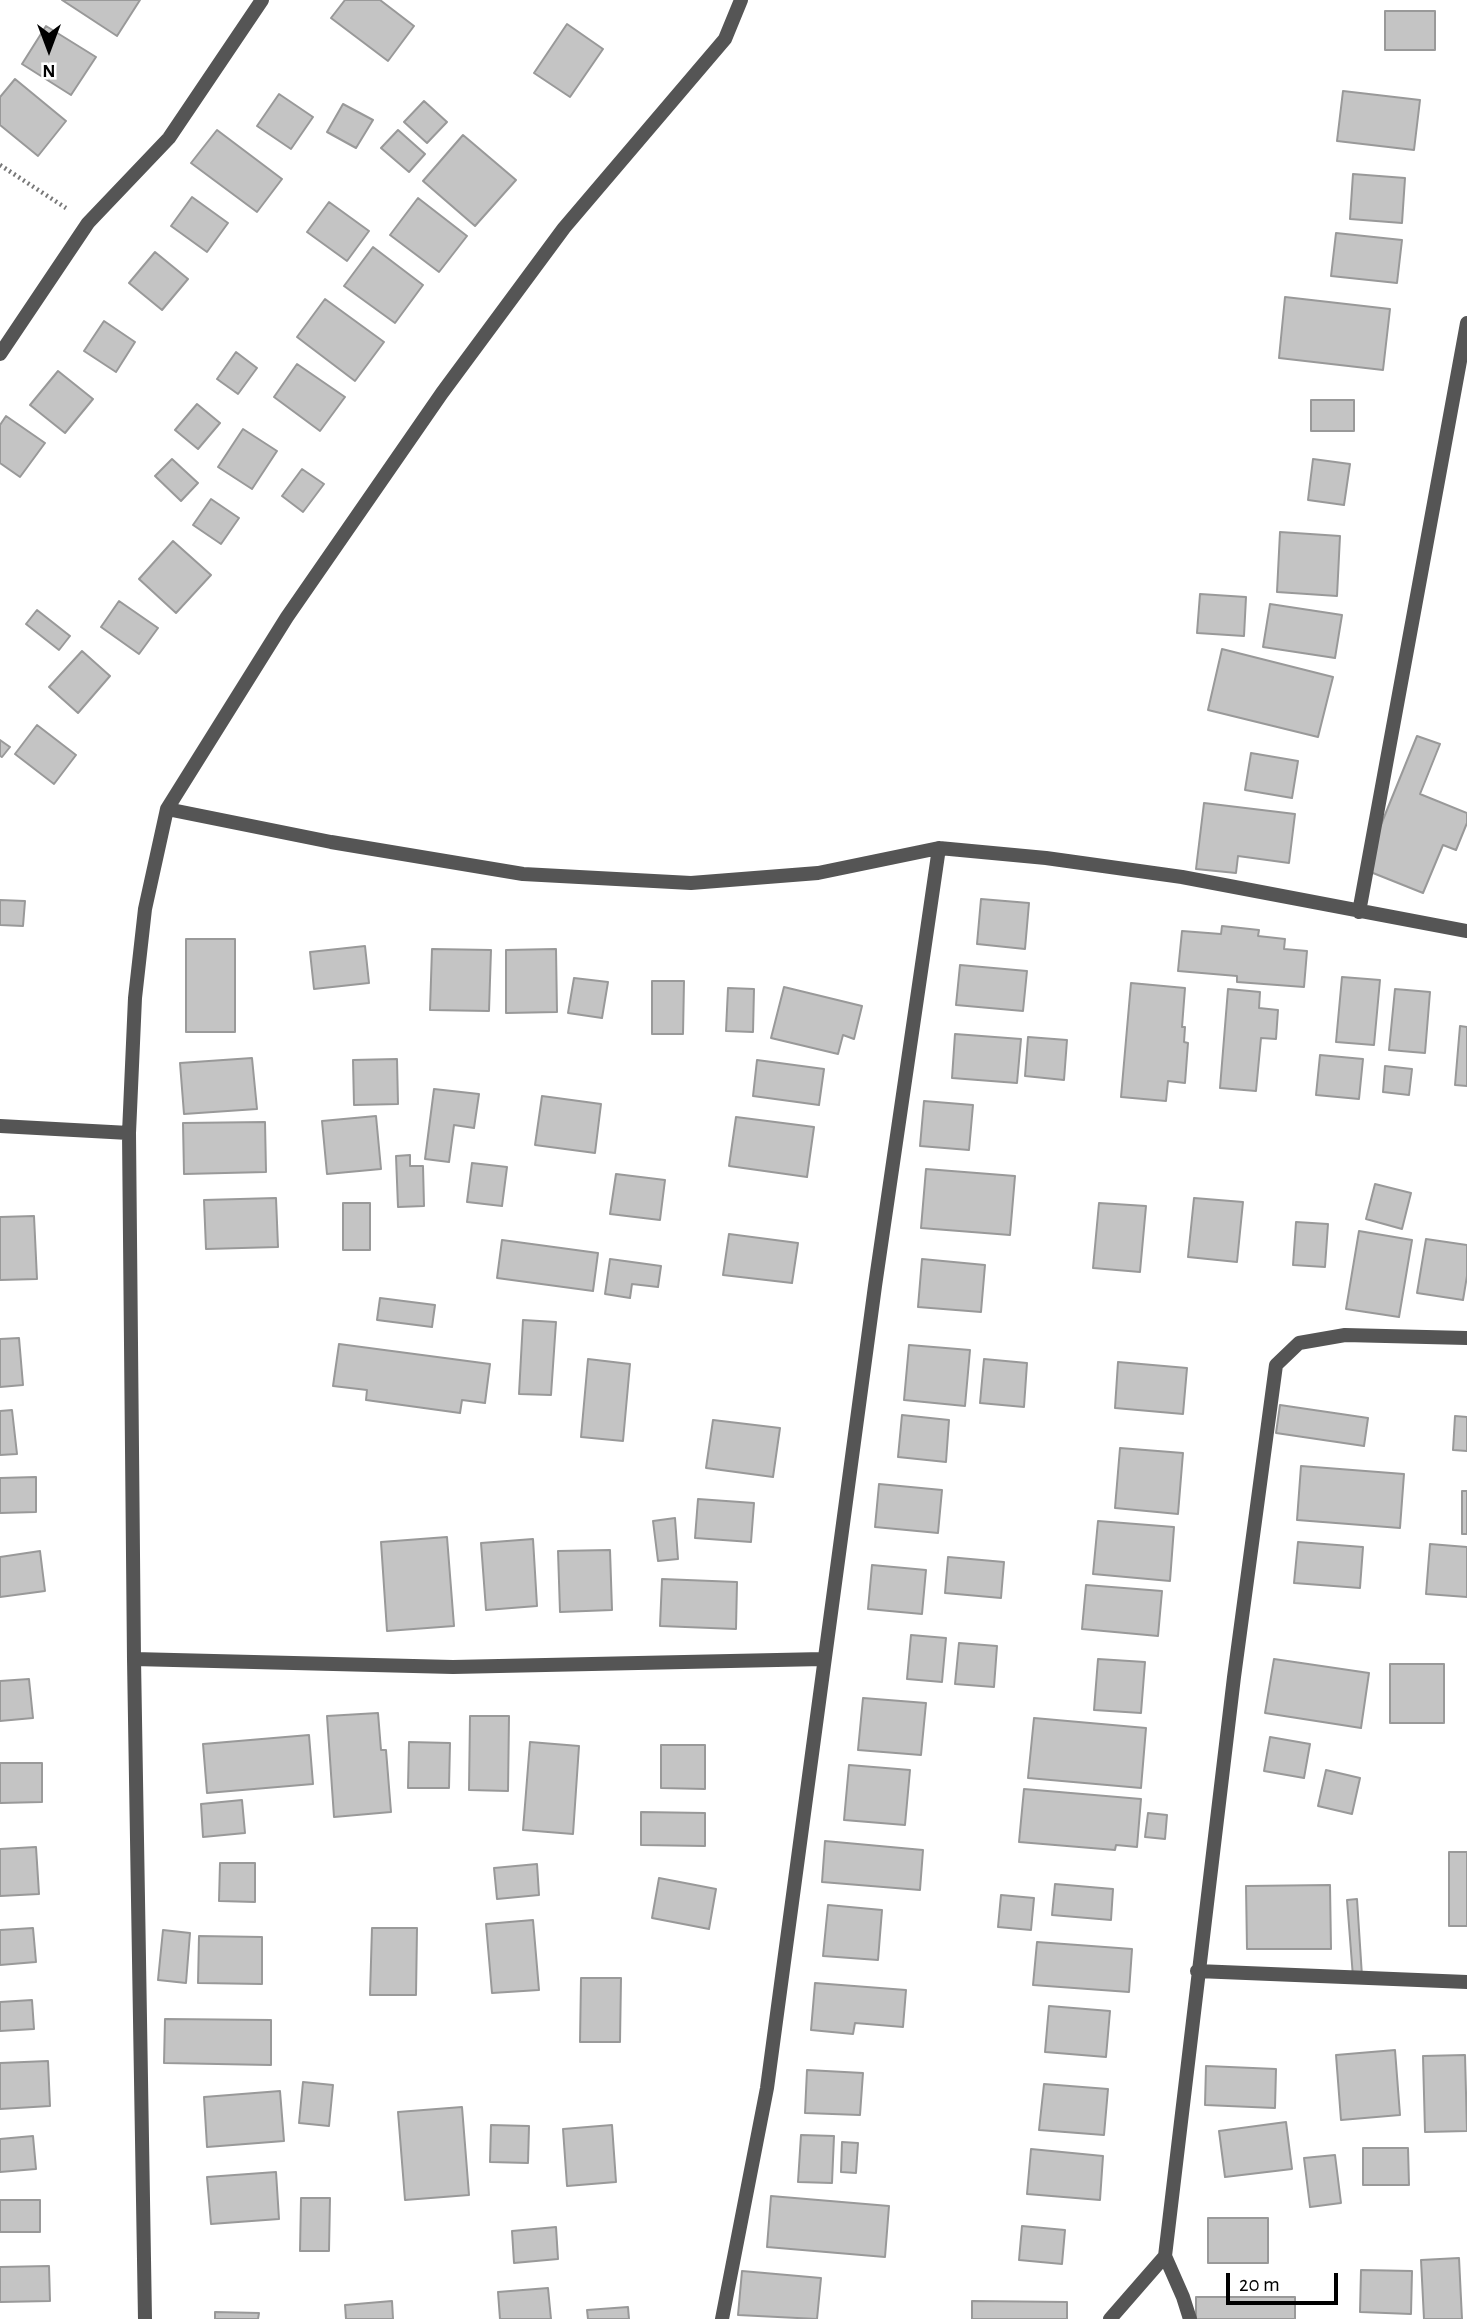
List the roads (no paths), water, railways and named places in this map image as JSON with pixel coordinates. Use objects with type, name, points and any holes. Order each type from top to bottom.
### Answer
[{"type":"street","points":[[0,354],[88,223],[169,138],[262,0]]},
{"type":"street","points":[[145,2319],[129,1133],[135,998],[145,909],[167,809],[287,617],[442,393],[564,228],[725,39],[741,0]]},
{"type":"street","points":[[1359,912],[1467,323]]},
{"type":"street","points":[[167,809],[331,842],[523,874],[677,882],[818,873],[939,848],[1046,858],[1182,877],[1467,931]]},
{"type":"street","points":[[722,2319],[767,2088],[823,1659],[939,848]]},
{"type":"street","points":[[0,1126],[129,1133]]},
{"type":"street","points":[[1110,2319],[1164,2256],[1172,2210],[1197,1971],[1276,1365],[1299,1343],[1345,1335],[1467,1338]]},
{"type":"street","points":[[134,1659],[453,1667],[823,1659]]},
{"type":"street","points":[[1197,1971],[1467,1982]]},
{"type":"street","points":[[1164,2256],[1183,2297],[1189,2319]]}]
